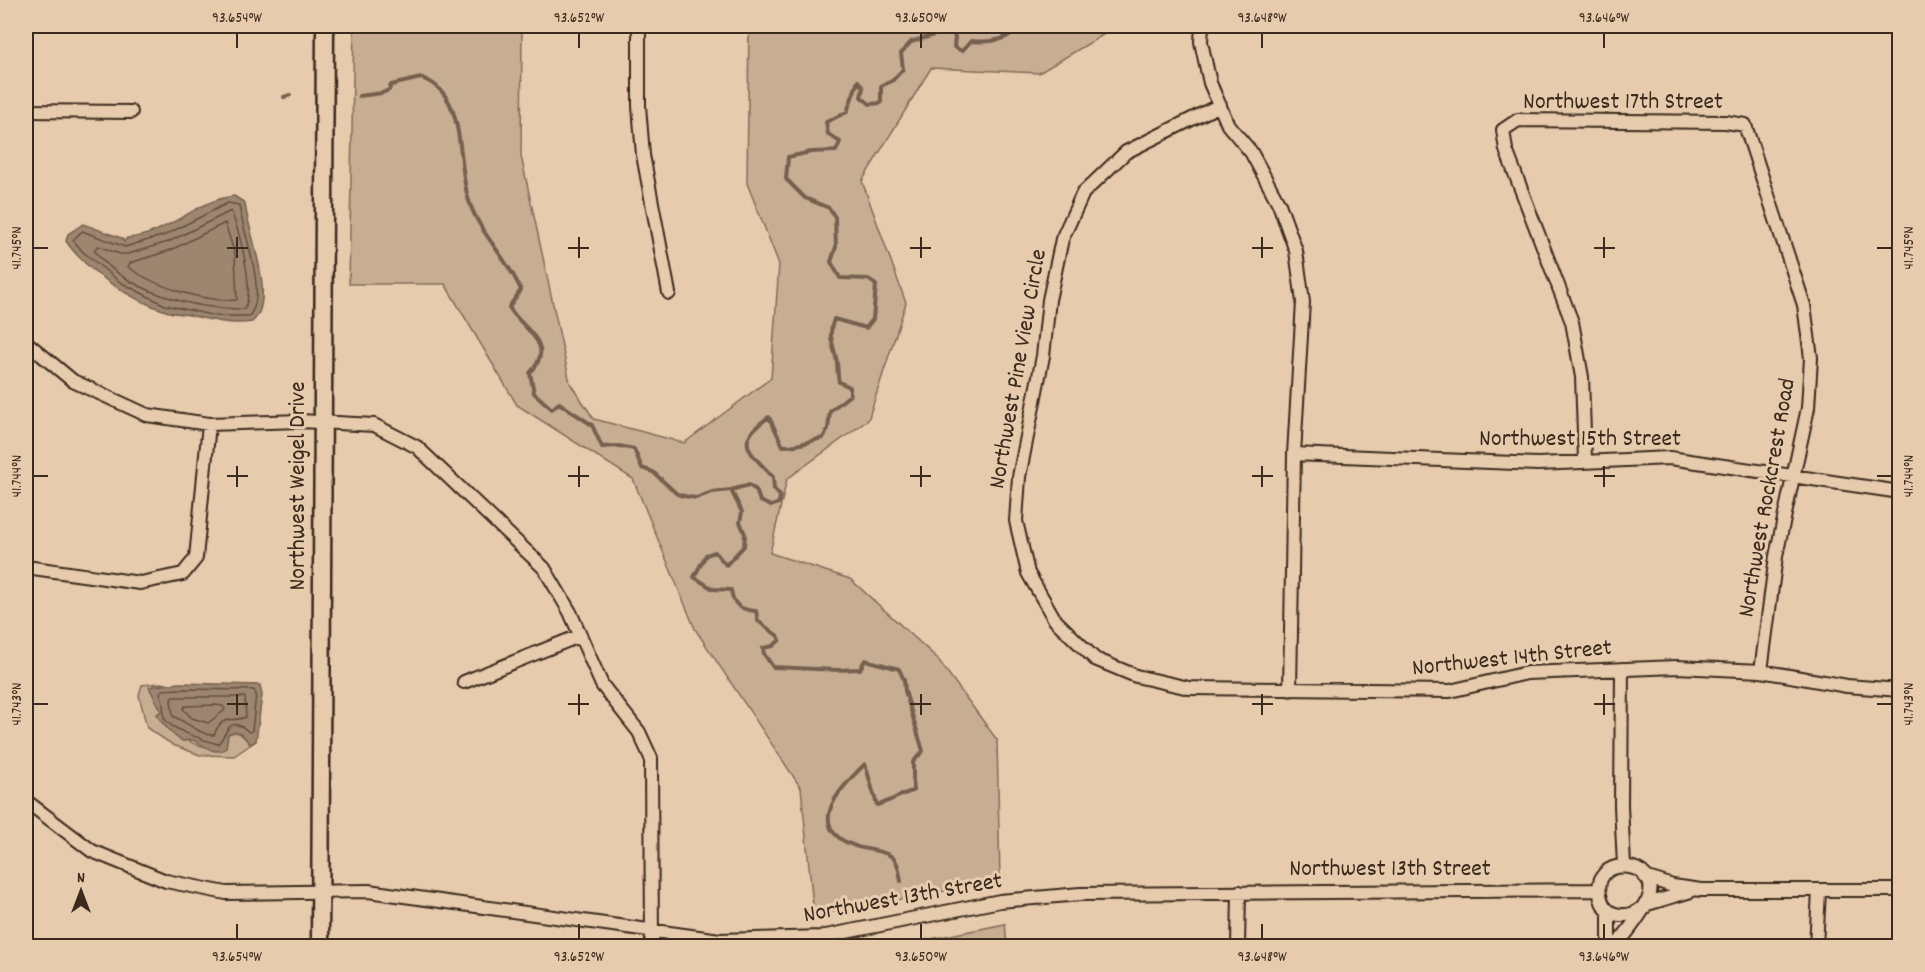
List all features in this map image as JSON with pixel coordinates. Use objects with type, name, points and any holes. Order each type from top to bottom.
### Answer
[{"type":"street","name":"Northwest Weigel Drive","points":[[320,946],[325,26]]},
{"type":"street","points":[[639,26],[639,106],[644,155],[669,292]]},
{"type":"street","points":[[1202,26],[1201,42],[1210,83],[1228,125],[1251,152],[1279,204],[1296,251],[1303,302],[1294,454],[1290,690]]},
{"type":"street","name":"Northwest Pine View Circle","points":[[1095,659],[1055,620],[1028,573],[1016,520],[1019,477],[1043,356],[1049,300],[1062,239],[1083,193],[1126,152],[1220,105]]},
{"type":"street","points":[[26,111],[130,112]]},
{"type":"street","name":"Northwest 17th Street","points":[[1585,460],[1582,376],[1572,322],[1506,150],[1503,130],[1518,120],[1726,122],[1745,125]]},
{"type":"street","name":"Northwest Rockcrest Road","points":[[1745,125],[1804,305],[1811,358],[1808,408],[1776,556],[1761,671]]},
{"type":"street","points":[[26,342],[73,381],[147,415],[209,424],[323,422],[374,425],[417,447],[544,568],[570,612],[602,685],[639,732],[651,758],[652,946]]},
{"type":"street","points":[[26,567],[140,583],[183,574],[195,558],[209,424]]},
{"type":"street","name":"Northwest 15th Street","points":[[1294,454],[1538,464],[1585,460],[1670,458],[1899,492]]},
{"type":"street","points":[[464,682],[579,636]]},
{"type":"street","name":"Northwest 14th Street","points":[[1095,659],[1136,676],[1189,688],[1450,691],[1527,673],[1677,668],[1761,671],[1847,686],[1899,690]]},
{"type":"street","points":[[1622,669],[1621,806],[1624,865]]},
{"type":"street","name":"Northwest 13th Street","points":[[26,801],[92,851],[166,881],[226,893],[368,891],[720,940],[783,940],[859,932],[1000,901],[1080,894],[1598,890]]},
{"type":"street","points":[[1616,946],[1643,907],[1650,889],[1645,877],[1637,868],[1624,865],[1608,871],[1601,879],[1598,890],[1602,903],[1609,911],[1620,916],[1630,915],[1643,907],[1667,897],[1701,890]]},
{"type":"street","points":[[1645,877],[1673,886],[1701,890],[1899,890]]},
{"type":"street","points":[[1816,946],[1818,891]]},
{"type":"street","points":[[1238,946],[1239,892]]},
{"type":"street","points":[[1609,911],[1609,946]]},
{"type":"shaded area","points":[[354,26],[522,26],[521,156],[570,383],[594,419],[684,443],[771,378],[779,264],[747,183],[749,26],[1118,26],[1039,73],[931,68],[862,181],[906,303],[868,420],[787,479],[770,553],[850,579],[937,658],[997,740],[1000,881],[814,915],[801,788],[695,629],[633,479],[517,405],[445,284],[349,284]]},
{"type":"shaded area","points":[[167,684],[153,685],[154,696],[161,711],[157,715],[188,741],[206,747],[216,747],[226,744],[228,734],[235,732],[250,744],[256,741],[234,756],[200,755],[173,745],[147,728],[139,695],[142,685]]},
{"type":"shaded area","points":[[1005,924],[1007,946],[896,946]]},
{"type":"water","points":[[234,196],[245,203],[262,282],[259,312],[252,322],[220,322],[171,313],[138,300],[97,273],[66,241],[68,234],[83,224],[122,238],[124,242],[127,238],[156,231],[207,204]]},
{"type":"water","points":[[179,683],[260,685],[262,695],[256,741],[250,744],[241,734],[232,732],[228,734],[226,748],[217,751],[192,740],[183,741],[177,737],[158,717],[157,714],[161,711],[149,687]]},
{"type":"waterway","points":[[901,881],[894,858],[883,852],[855,846],[839,838],[831,829],[829,818],[837,795],[865,764],[877,805],[913,791],[913,762],[923,751],[899,669],[865,660],[860,669],[773,667],[764,654],[763,648],[773,646],[780,640],[778,636],[758,621],[756,611],[738,606],[731,590],[713,589],[694,577],[706,555],[715,552],[726,565],[744,546],[745,534],[740,522],[742,512],[731,490],[749,485],[756,490],[760,501],[771,506],[779,503],[780,496],[774,489],[773,477],[748,447],[750,434],[769,417],[783,446],[798,445],[823,438],[828,429],[830,411],[850,395],[850,387],[839,382],[837,360],[831,338],[834,319],[866,328],[873,319],[876,285],[868,279],[840,278],[831,262],[836,247],[835,217],[829,208],[805,198],[786,179],[788,157],[811,152],[836,151],[840,142],[828,134],[826,122],[847,112],[858,81],[863,88],[861,97],[870,104],[881,103],[881,86],[892,81],[903,69],[901,53],[911,42],[950,30],[955,37],[954,47],[962,51],[971,41],[999,40],[1011,35],[1022,26]]},
{"type":"waterway","points":[[359,96],[382,93],[389,90],[391,85],[421,78],[437,86],[447,99],[458,132],[470,204],[521,290],[509,307],[535,337],[539,345],[538,362],[530,373],[534,393],[552,409],[559,403],[592,425],[602,447],[619,446],[634,449],[642,468],[653,472],[677,494],[696,498],[712,492],[731,490]]},
{"type":"waterway","points":[[284,97],[290,95]]}]
